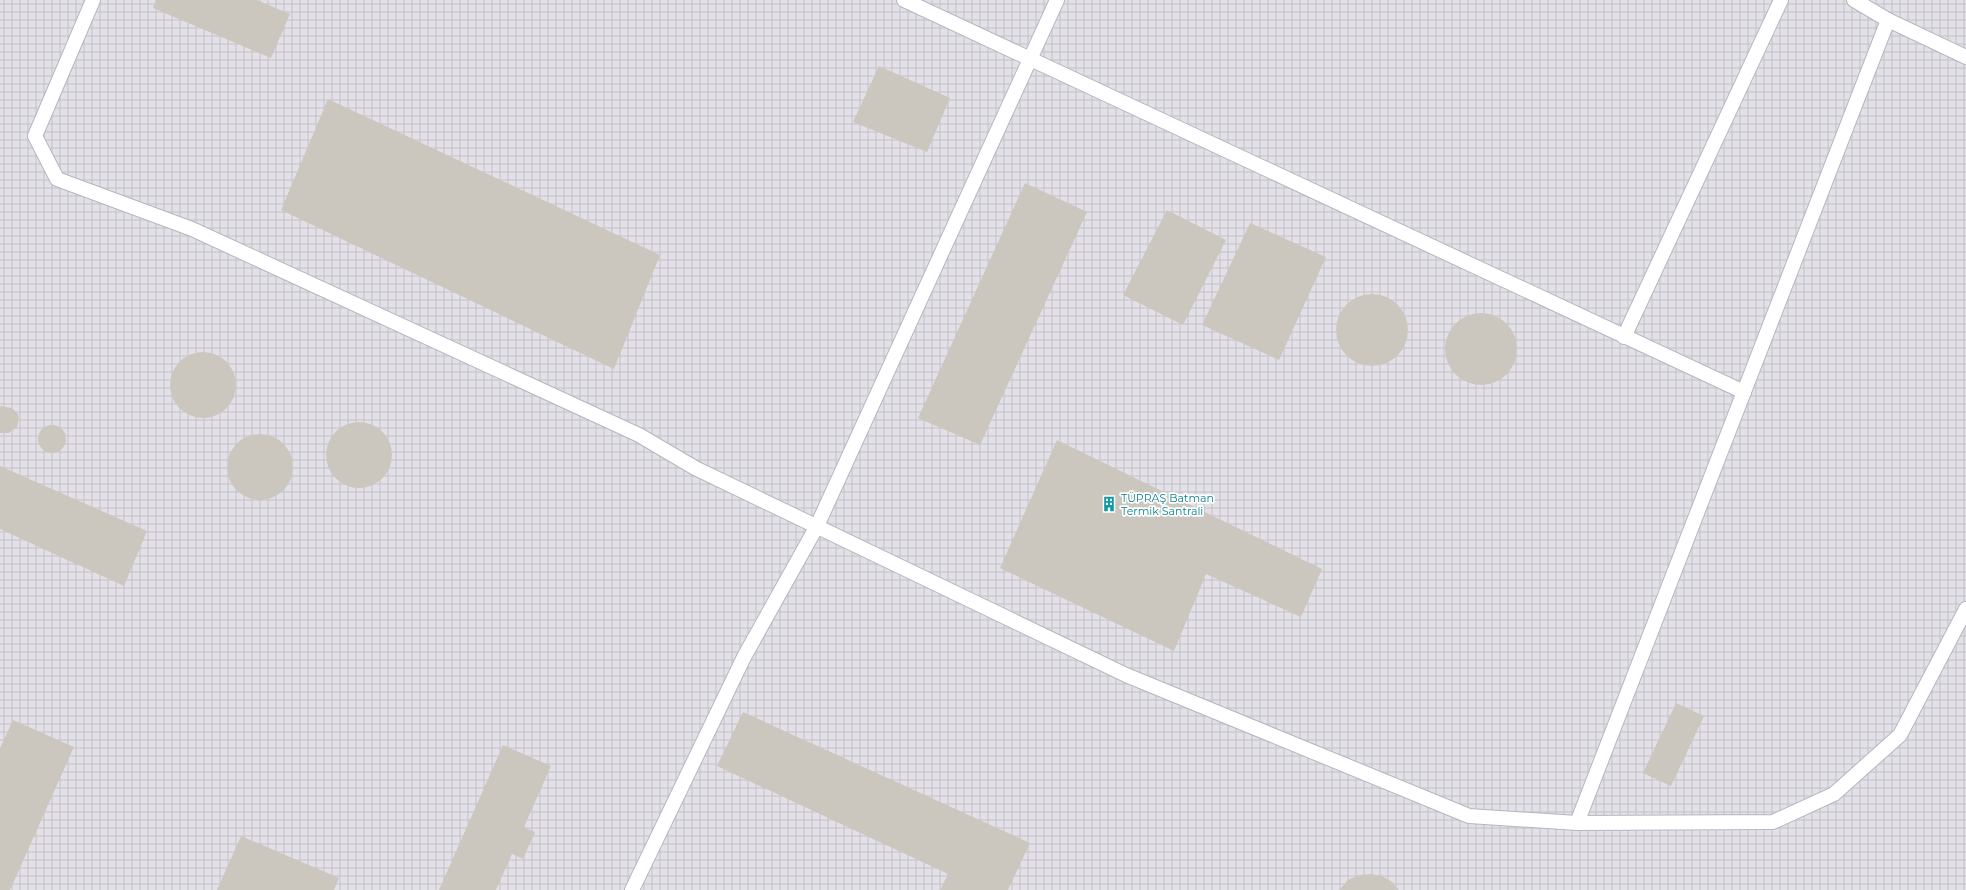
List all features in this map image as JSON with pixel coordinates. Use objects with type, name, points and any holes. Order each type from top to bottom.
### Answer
[{"type":"lane","points":[[93,0],[35,136],[57,179],[207,236],[639,435],[695,468],[1126,675],[1470,816],[1577,823],[1773,822],[1834,794],[1900,735],[1966,610]]},
{"type":"lane","points":[[904,0],[1744,392]]},
{"type":"lane","points":[[632,890],[744,657],[817,526],[1057,0]]},
{"type":"lane","points":[[1624,337],[1781,0]]},
{"type":"lane","points":[[1854,0],[1888,20],[1966,57]]},
{"type":"lane","points":[[1577,823],[1888,20]]},
{"type":"shaded area","points":[[0,0],[1966,0],[1966,890],[0,890]]},
{"type":"building","points":[[156,0],[257,0],[290,14],[271,58],[153,8]]},
{"type":"building","points":[[879,66],[950,98],[927,152],[853,122]]},
{"type":"building","points":[[328,99],[660,255],[614,369],[281,210]]},
{"type":"building","points":[[1025,183],[1087,212],[980,445],[918,418]]},
{"type":"building","points":[[1167,210],[1226,240],[1183,325],[1123,295]]},
{"type":"building","points":[[1250,223],[1326,257],[1279,360],[1202,325]]},
{"type":"building","points":[[1372,294],[1392,300],[1402,310],[1408,330],[1402,350],[1392,360],[1372,366],[1352,360],[1342,350],[1336,330],[1342,310],[1352,300]]},
{"type":"building","points":[[1481,313],[1501,319],[1511,329],[1517,349],[1511,369],[1501,379],[1481,385],[1461,379],[1451,369],[1445,349],[1451,329],[1461,319]]},
{"type":"building","points":[[197,352],[209,352],[221,357],[231,367],[236,379],[234,398],[221,413],[209,418],[197,418],[185,413],[175,403],[170,391],[170,379],[175,367],[185,357]]},
{"type":"building","points":[[0,406],[12,408],[18,414],[19,418],[17,427],[9,433],[0,433]]},
{"type":"building","points":[[353,422],[365,422],[377,427],[387,437],[392,449],[390,468],[377,483],[365,488],[353,488],[341,483],[331,473],[326,461],[326,449],[331,437],[341,427]]},
{"type":"building","points":[[52,425],[62,429],[66,439],[62,449],[52,453],[42,449],[38,439],[42,429]]},
{"type":"building","points":[[254,434],[266,434],[278,439],[288,449],[293,461],[291,480],[278,495],[266,500],[254,500],[242,495],[232,485],[227,473],[227,461],[232,449],[242,439]]},
{"type":"building","name":"TÜPRAŞ Batman Termik Santrali","points":[[1057,440],[1322,569],[1301,617],[1206,574],[1174,651],[1000,568]]},
{"type":"building","points":[[0,466],[147,531],[124,586],[0,529]]},
{"type":"building","points":[[1676,703],[1704,716],[1671,786],[1643,773]]},
{"type":"building","points":[[743,712],[1030,843],[1008,890],[940,890],[948,874],[717,766]]},
{"type":"building","points":[[13,720],[74,747],[10,890],[0,890],[0,748]]},
{"type":"building","points":[[503,745],[551,766],[524,827],[535,832],[523,859],[512,854],[496,890],[439,890]]},
{"type":"building","points":[[241,836],[339,878],[334,890],[217,890]]},
{"type":"building","points":[[1371,874],[1382,876],[1392,882],[1399,890],[1339,890],[1348,880],[1359,875]]},
{"type":"place","name":"TÜPRAŞ Batman Termik Santrali","points":[[1109,504]]}]
